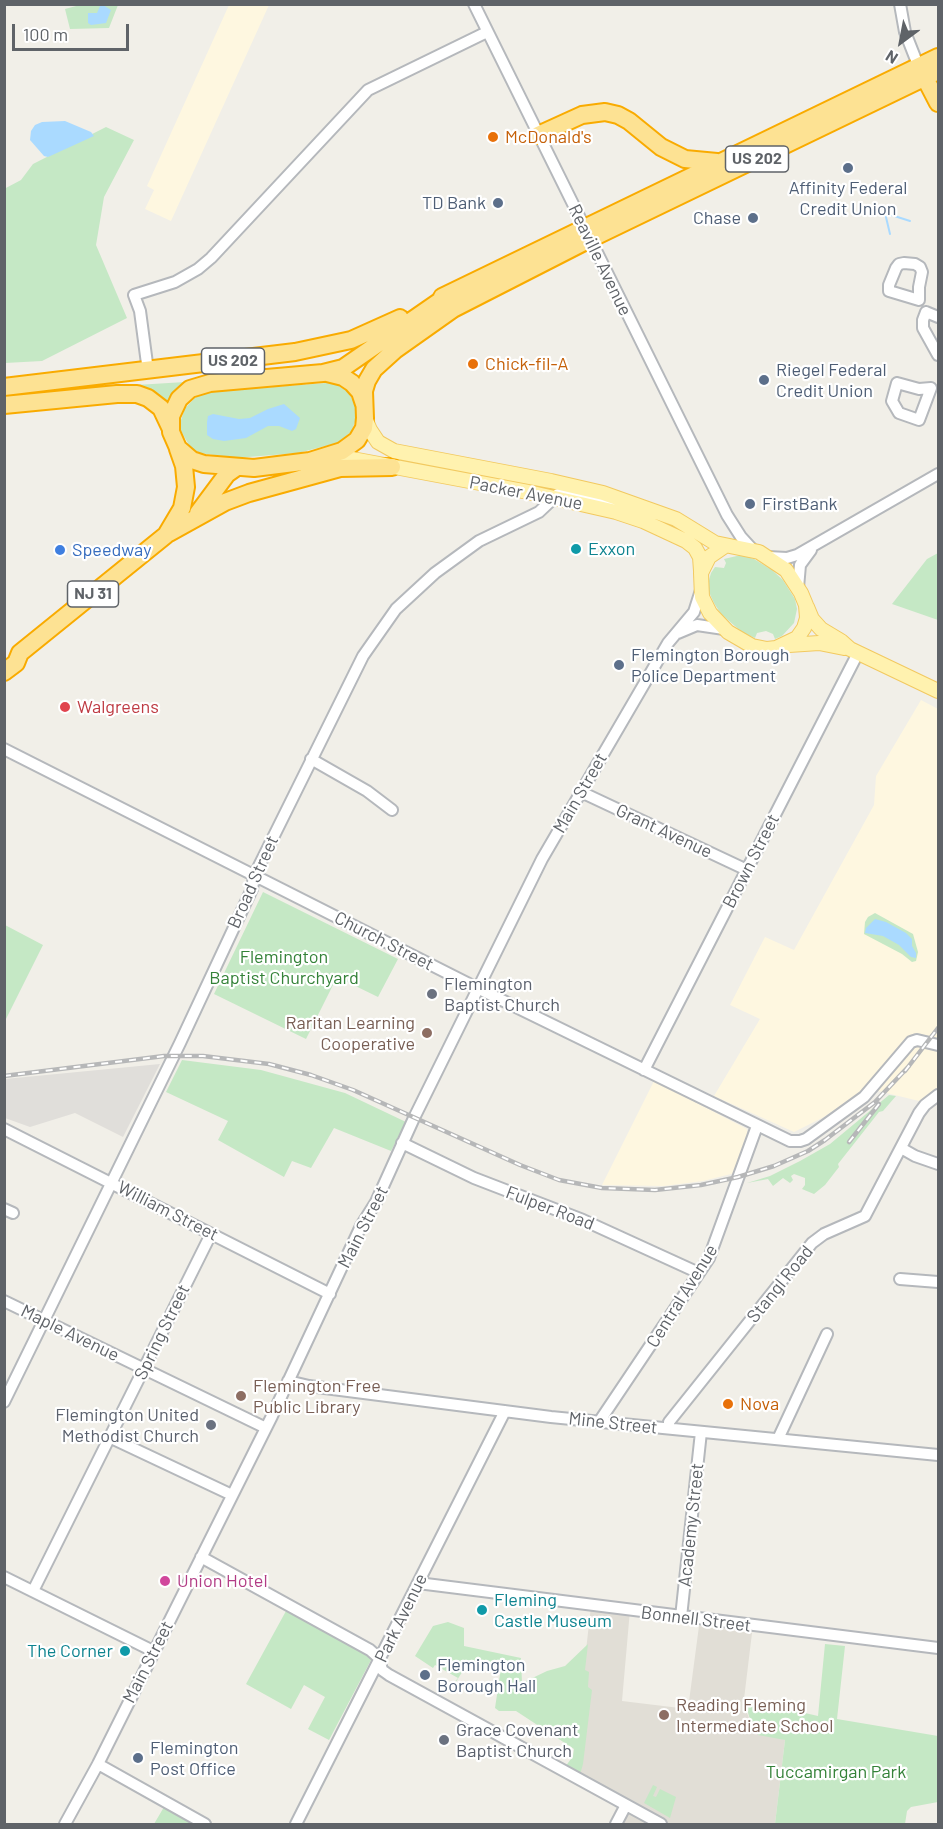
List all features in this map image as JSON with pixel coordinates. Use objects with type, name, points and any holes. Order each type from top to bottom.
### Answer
[{"type":"highway","name":"US 202","points":[[4,389],[296,352],[344,342],[380,329],[450,294],[587,233],[927,72],[939,57]]},
{"type":"highway","name":"US 202","points":[[178,448],[192,460],[204,464],[237,467],[268,467],[324,457],[342,451],[354,443],[362,431],[366,384],[378,364],[469,299],[721,162],[927,72]]},
{"type":"highway","points":[[927,72],[939,103]]},
{"type":"highway","points":[[538,135],[582,115],[605,112],[629,121],[662,147],[685,159],[698,162],[721,162]]},
{"type":"highway","points":[[171,432],[171,416],[175,405],[190,389],[210,383],[334,372],[352,364],[450,294]]},
{"type":"highway","points":[[323,373],[334,374],[348,380],[360,393],[365,411]]},
{"type":"highway","points":[[4,389],[228,374],[257,378]]},
{"type":"highway","points":[[4,405],[137,394],[148,398],[161,408],[171,432]]},
{"type":"highway","name":"NJ 31","points":[[166,535],[182,508],[186,487],[184,466],[171,432]]},
{"type":"highway","points":[[191,520],[232,498],[319,472],[351,466],[392,466]]},
{"type":"highway","name":"NJ 31","points":[[4,672],[16,663],[12,655],[166,535],[191,520],[227,474],[237,467]]},
{"type":"main road","name":"Packer Avenue","points":[[365,411],[372,434],[381,445],[394,451],[579,487],[676,519],[715,543],[726,546]]},
{"type":"main road","name":"Packer Avenue","points":[[324,457],[347,458],[392,466],[554,497],[616,512],[676,535],[695,548],[701,560],[701,573]]},
{"type":"main road","points":[[854,651],[821,629],[810,615],[798,588],[786,570],[768,557],[752,549],[726,546],[710,557],[701,573],[701,589],[706,607],[724,629],[752,646],[767,650],[802,643],[819,643],[854,651],[939,691]]},
{"type":"main road","points":[[783,646],[801,634],[807,618],[806,605]]},
{"type":"street","name":"Reaville Avenue","points":[[474,4],[727,515],[752,549]]},
{"type":"street","points":[[900,4],[905,32],[927,72]]},
{"type":"street","points":[[148,371],[140,311],[134,296],[175,282],[198,269],[211,258],[368,90],[487,32]]},
{"type":"street","points":[[919,300],[926,312],[939,317]]},
{"type":"street","points":[[926,312],[923,328],[939,355]]},
{"type":"street","points":[[425,473],[427,458]]},
{"type":"street","points":[[768,557],[792,557],[816,546],[939,474]]},
{"type":"street","points":[[554,497],[558,494],[569,493],[609,502],[636,504]]},
{"type":"street","name":"Broad Street","points":[[4,1402],[189,1025],[252,889],[254,876],[363,656],[396,609],[457,555],[479,541],[539,512],[554,497]]},
{"type":"street","name":"Reaville Avenue","points":[[726,546],[730,533],[727,515]]},
{"type":"street","points":[[798,588],[801,564],[816,546]]},
{"type":"street","name":"Main Street","points":[[65,1824],[98,1764],[266,1428],[361,1226],[376,1202],[477,988],[542,859],[673,637],[694,612],[701,589]]},
{"type":"street","points":[[673,637],[688,628],[697,626],[724,629]]},
{"type":"street","name":"Brown Street","points":[[644,1070],[747,870],[854,651]]},
{"type":"street","name":"Church Street","points":[[4,749],[477,988],[790,1141],[800,1142],[806,1139],[864,1097],[911,1042],[917,1040],[939,1045]]},
{"type":"street","points":[[311,759],[367,791],[392,810]]},
{"type":"street","name":"Grant Avenue","points":[[581,792],[747,870]]},
{"type":"street","name":"Stangl Road","points":[[669,1428],[669,1422],[812,1243],[824,1234],[865,1216],[922,1107],[939,1095]]},
{"type":"street","name":"Central Avenue","points":[[599,1422],[712,1253],[757,1126]]},
{"type":"street","name":"William Street","points":[[4,1129],[330,1294]]},
{"type":"street","name":"Fulper Road","points":[[402,1143],[474,1178],[583,1220],[699,1273]]},
{"type":"street","points":[[901,1148],[915,1156],[939,1164]]},
{"type":"street","name":"Spring Street","points":[[33,1591],[211,1234]]},
{"type":"street","points":[[900,1279],[939,1282]]},
{"type":"street","name":"Maple Avenue","points":[[4,1301],[266,1428]]},
{"type":"street","points":[[778,1439],[827,1334]]},
{"type":"street","name":"Mine Street","points":[[288,1381],[309,1386],[599,1422],[939,1455]]},
{"type":"street","name":"Park Avenue","points":[[296,1824],[505,1411]]},
{"type":"street","name":"Academy Street","points":[[681,1617],[701,1432]]},
{"type":"street","points":[[110,1437],[232,1495]]},
{"type":"street","points":[[201,1557],[361,1644],[370,1650],[379,1661],[382,1670],[389,1675],[661,1824]]},
{"type":"street","points":[[4,1576],[153,1651]]},
{"type":"street","name":"Bonnell Street","points":[[417,1583],[939,1648]]},
{"type":"street","points":[[98,1764],[205,1824]]},
{"type":"street","points":[[616,1824],[626,1805]]},
{"type":"shaded area","points":[[229,5],[269,5],[171,221],[145,209],[154,190],[147,186]]},
{"type":"shaded area","points":[[921,700],[938,709],[938,1088],[919,1101],[866,1088],[824,1117],[794,1132],[714,1096],[760,1019],[730,1005],[765,937],[794,950],[874,805],[876,776]]},
{"type":"shaded area","points":[[160,1064],[123,1137],[75,1113],[30,1127],[5,1118],[5,1079]]},
{"type":"shaded area","points":[[654,1081],[747,1129],[747,1136],[735,1173],[703,1181],[664,1186],[602,1185]]},
{"type":"shaded area","name":"Reading Fleming Intermediate School","points":[[591,1606],[630,1610],[622,1701],[688,1709],[699,1626],[752,1633],[744,1699],[745,1708],[751,1723],[759,1724],[785,1740],[775,1824],[623,1824],[632,1805],[572,1775]]},
{"type":"green space","points":[[80,5],[118,5],[109,28],[70,29],[65,9]]},
{"type":"green space","points":[[106,127],[134,140],[104,197],[96,245],[127,318],[42,361],[5,363],[4,189],[21,180],[33,164]]},
{"type":"green space","points":[[185,382],[168,404],[156,394],[136,387],[136,385]]},
{"type":"green space","points":[[334,383],[347,391],[356,405],[357,417],[351,432],[337,443],[298,453],[236,458],[199,453],[190,447],[181,431],[180,423],[185,408],[197,396],[207,392]]},
{"type":"green space","points":[[938,553],[938,620],[892,604],[927,559]]},
{"type":"green space","points":[[741,555],[754,559],[772,570],[783,580],[795,599],[797,609],[794,623],[782,636],[775,639],[773,634],[766,631],[757,633],[755,638],[743,633],[721,614],[714,603],[709,592],[711,573],[715,567],[724,568],[726,563],[724,559]]},
{"type":"green space","name":"Flemington Baptist Churchyard","points":[[263,892],[398,959],[378,997],[337,977],[306,1039],[214,994]]},
{"type":"green space","points":[[875,913],[913,934],[918,952],[916,961],[912,962],[902,954],[864,934],[865,922]]},
{"type":"green space","points":[[5,925],[43,945],[5,1021]]},
{"type":"green space","points":[[182,1060],[261,1070],[345,1093],[406,1122],[391,1151],[334,1128],[311,1168],[292,1161],[284,1177],[218,1140],[228,1121],[166,1092]]},
{"type":"green space","points":[[889,1095],[896,1096],[883,1111],[879,1112],[838,1164],[839,1167],[825,1185],[814,1194],[802,1189],[805,1185],[805,1178],[794,1174],[791,1176],[793,1180],[790,1183],[783,1178],[773,1186],[768,1179],[747,1183],[770,1176],[830,1144]]},
{"type":"green space","points":[[286,1611],[370,1657],[371,1660],[329,1740],[308,1729],[325,1697],[304,1685],[291,1709],[246,1684]]},
{"type":"green space","points":[[448,1622],[464,1628],[464,1646],[521,1658],[522,1683],[547,1671],[565,1666],[588,1644],[585,1670],[589,1672],[588,1687],[592,1690],[583,1764],[579,1778],[563,1770],[573,1756],[574,1749],[516,1711],[499,1711],[495,1708],[501,1668],[469,1664],[468,1669],[464,1669],[454,1685],[458,1678],[435,1665],[433,1668],[415,1656],[433,1626]]},
{"type":"green space","name":"Tuccamirgan Park","points":[[825,1644],[845,1646],[837,1719],[938,1736],[938,1802],[911,1807],[907,1811],[905,1824],[775,1824],[785,1740],[758,1735],[758,1725],[751,1723],[744,1699],[818,1716]]},
{"type":"green space","points":[[653,1785],[657,1787],[653,1796],[656,1797],[660,1789],[676,1797],[670,1818],[644,1803]]},
{"type":"green space","points":[[164,1807],[193,1822],[195,1824],[154,1824]]},
{"type":"water","points":[[103,5],[111,10],[106,23],[91,25],[88,23],[88,13],[97,13]]},
{"type":"water","points":[[65,121],[91,132],[94,136],[48,157],[44,156],[30,140],[31,131],[35,125],[42,122]]},
{"type":"water","points":[[284,404],[300,418],[296,429],[292,431],[279,426],[268,426],[246,438],[224,441],[207,435],[208,416],[213,414],[239,419],[250,418]]},
{"type":"water","points":[[875,919],[906,933],[912,939],[916,958],[911,957],[899,945],[883,936],[865,933],[866,928]]},
{"type":"waterway","points":[[885,213],[910,221]]},
{"type":"waterway","points":[[885,213],[890,234]]},
{"type":"railway","points":[[905,1071],[938,1028]]},
{"type":"railway","points":[[4,1076],[164,1056],[203,1056],[269,1064],[311,1075],[353,1090],[520,1165],[559,1180],[602,1188],[655,1190],[701,1185],[738,1177],[774,1166],[808,1151],[875,1102],[909,1066]]},
{"type":"railway","points":[[849,1142],[879,1104]]},
{"type":"place","name":"McDonald's","points":[[493,137]]},
{"type":"place","name":"Affinity Federal Credit Union","points":[[848,168]]},
{"type":"place","name":"TD Bank","points":[[498,203]]},
{"type":"place","name":"Chase","points":[[753,218]]},
{"type":"place","name":"Chick-fil-A","points":[[473,364]]},
{"type":"place","name":"Riegel Federal Credit Union","points":[[764,380]]},
{"type":"place","name":"FirstBank","points":[[750,504]]},
{"type":"place","name":"Exxon","points":[[576,549]]},
{"type":"place","name":"Speedway","points":[[60,550]]},
{"type":"place","name":"Flemington Borough Police Department","points":[[619,665]]},
{"type":"place","name":"Walgreens","points":[[65,707]]},
{"type":"place","name":"Flemington Baptist Church","points":[[432,994]]},
{"type":"place","name":"Raritan Learning Cooperative","points":[[427,1033]]},
{"type":"place","name":"Flemington Free Public Library","points":[[241,1396]]},
{"type":"place","name":"Nova","points":[[728,1404]]},
{"type":"place","name":"Flemington United Methodist Church","points":[[211,1425]]},
{"type":"place","name":"Union Hotel","points":[[165,1581]]},
{"type":"place","name":"Fleming Castle Museum","points":[[482,1610]]},
{"type":"place","name":"The Corner","points":[[125,1651]]},
{"type":"place","name":"Flemington Borough Hall","points":[[425,1675]]},
{"type":"place","name":"Reading Fleming Intermediate School","points":[[664,1715]]},
{"type":"place","name":"Grace Covenant Baptist Church","points":[[444,1740]]},
{"type":"place","name":"Flemington Post Office","points":[[138,1758]]}]
